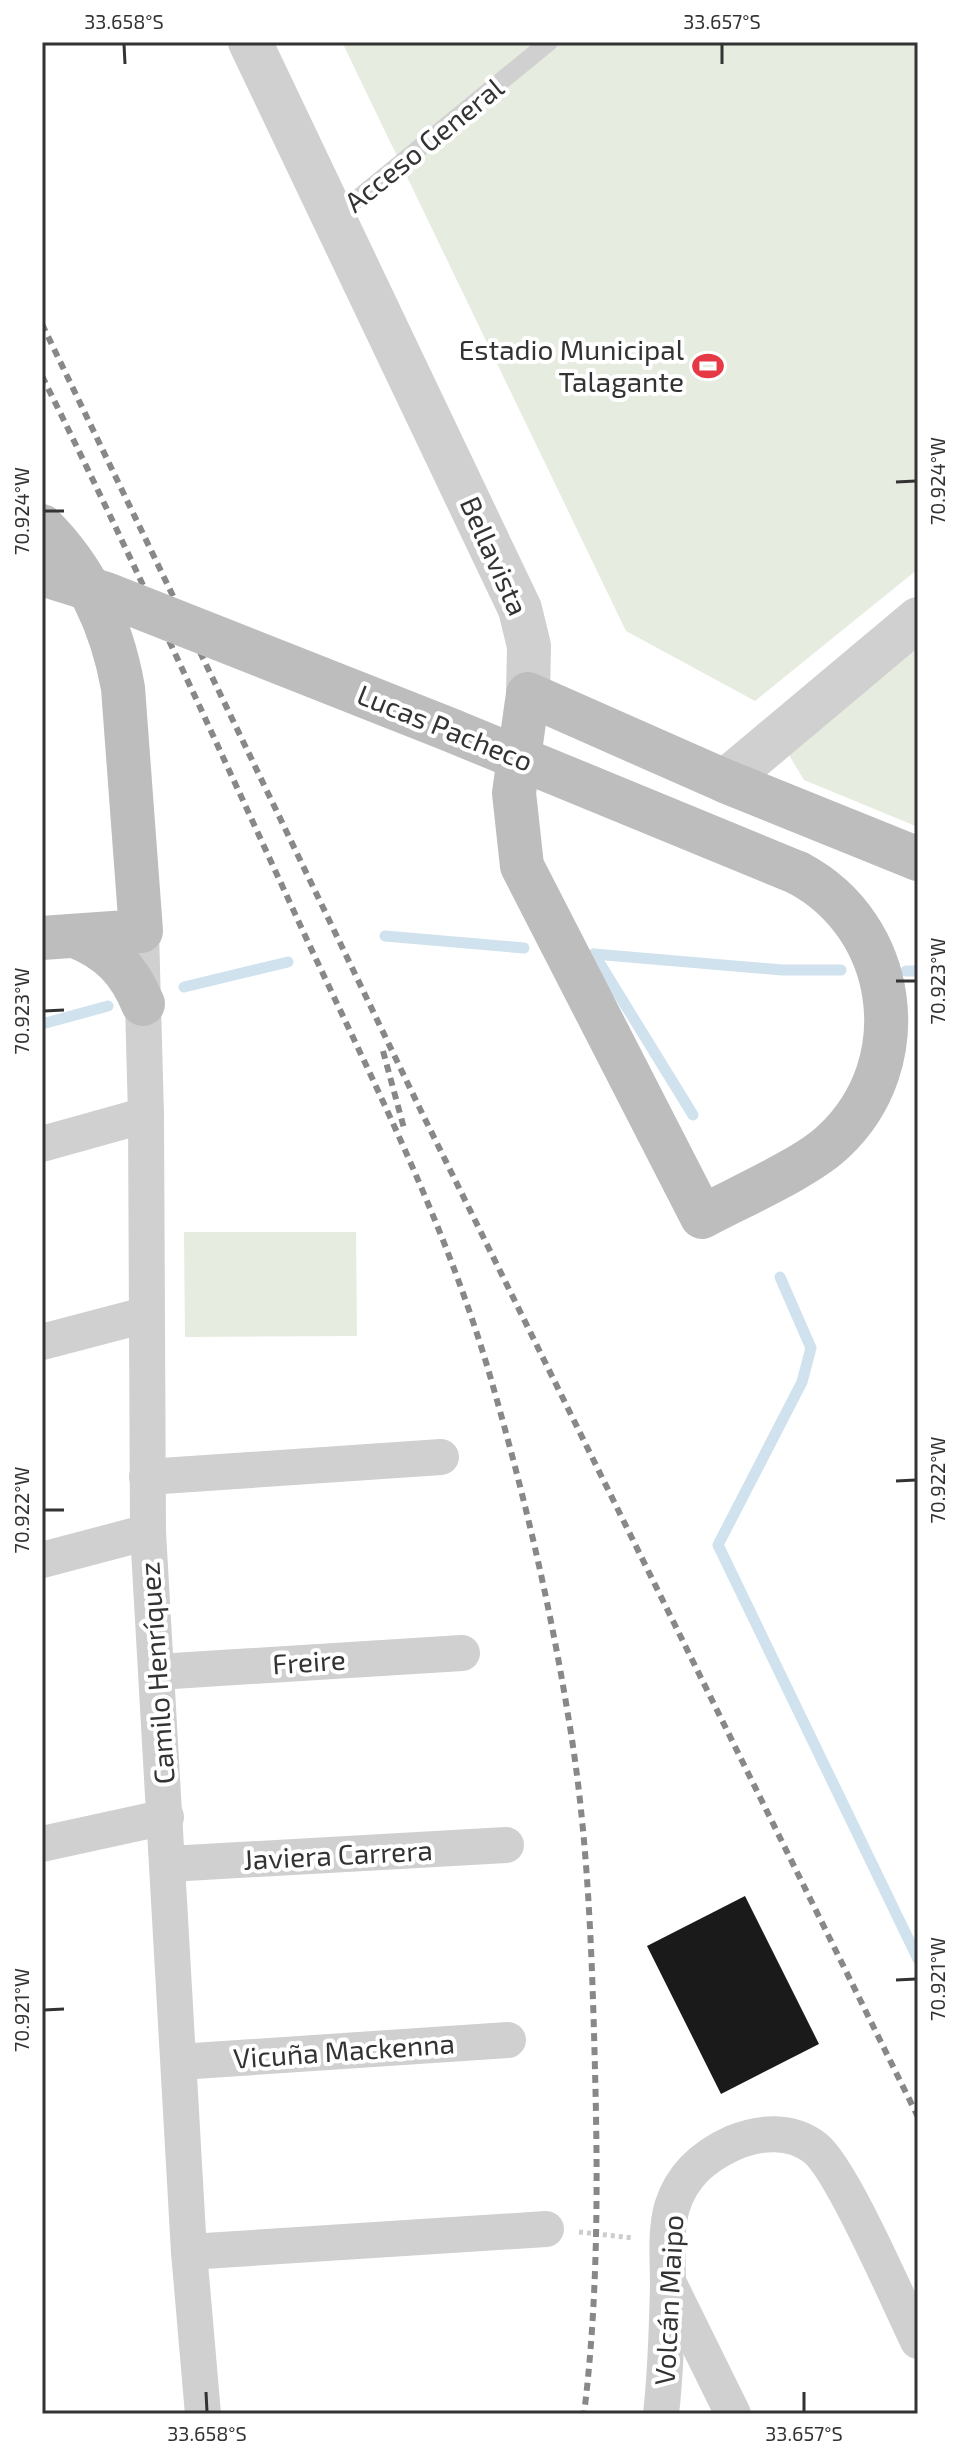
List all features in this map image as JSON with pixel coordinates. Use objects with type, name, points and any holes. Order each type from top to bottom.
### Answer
[{"type":"main road","points":[[42,526],[75,565],[93,594],[117,656],[123,688],[141,931],[58,937]]},
{"type":"main road","name":"Lucas Pacheco","points":[[42,574],[106,594],[448,729],[798,873],[824,886],[840,901],[868,939],[884,997],[885,1046],[880,1074],[870,1095],[833,1143],[702,1217]]},
{"type":"main road","points":[[528,694],[725,781],[918,859]]},
{"type":"main road","name":"Bellavista","points":[[528,694],[514,793],[522,866],[702,1217]]},
{"type":"main road","points":[[58,937],[117,896],[136,862]]},
{"type":"main road","points":[[58,937],[108,953],[122,966],[143,1004]]},
{"type":"street","name":"Bellavista","points":[[250,42],[520,609],[529,646],[528,694]]},
{"type":"street","points":[[725,781],[918,619]]},
{"type":"street","name":"Camilo Henríquez","points":[[141,931],[146,1115],[148,1532],[189,2252],[203,2414]]},
{"type":"street","points":[[42,1144],[146,1115]]},
{"type":"street","points":[[42,1342],[145,1315]]},
{"type":"street","points":[[147,1477],[441,1457]]},
{"type":"street","points":[[42,1560],[148,1532]]},
{"type":"street","name":"Freire","points":[[157,1672],[462,1653]]},
{"type":"street","points":[[42,1844],[166,1817]]},
{"type":"street","name":"Javiera Carrera","points":[[169,1864],[506,1845]]},
{"type":"street","name":"Vicuña Mackenna","points":[[179,2062],[508,2040]]},
{"type":"street","name":"Volcán Maipo","points":[[661,2414],[667,2366],[672,2208],[691,2171],[704,2159],[751,2137],[783,2135],[819,2151],[836,2176],[918,2341]]},
{"type":"street","points":[[189,2252],[546,2229]]},
{"type":"street","points":[[668,2281],[733,2414]]},
{"type":"lane","name":"Acceso General","points":[[335,217],[549,42]]},
{"type":"path","points":[[546,2229],[637,2239],[645,2256],[668,2281]]},
{"type":"shaded area","name":"Estadio Municipal Talagante","points":[[342,42],[918,42],[918,569],[755,701],[626,631]]},
{"type":"shaded area","points":[[918,638],[918,827],[804,780],[786,750]]},
{"type":"shaded area","points":[[184,1232],[356,1232],[357,1336],[185,1337]]},
{"type":"building","points":[[745,1896],[819,2044],[721,2094],[647,1946]]},
{"type":"waterway","points":[[385,936],[524,948]]},
{"type":"waterway","points":[[594,954],[782,970],[841,970]]},
{"type":"waterway","points":[[594,954],[693,1115]]},
{"type":"waterway","points":[[184,987],[288,962]]},
{"type":"waterway","points":[[906,971],[918,971]]},
{"type":"waterway","points":[[42,1024],[108,1006]]},
{"type":"waterway","points":[[780,1277],[811,1348],[802,1382],[718,1545],[918,1959]]},
{"type":"railway","points":[[42,324],[422,1113],[918,2117]]},
{"type":"railway","points":[[42,376],[144,587],[406,1152],[470,1314],[512,1454],[560,1671],[575,1759],[585,1847],[592,1981],[597,2199],[592,2328],[584,2414]]},
{"type":"railway","points":[[383,1051],[405,1132]]},
{"type":"place","name":"Estadio Municipal Talagante","points":[[708,366]]}]
